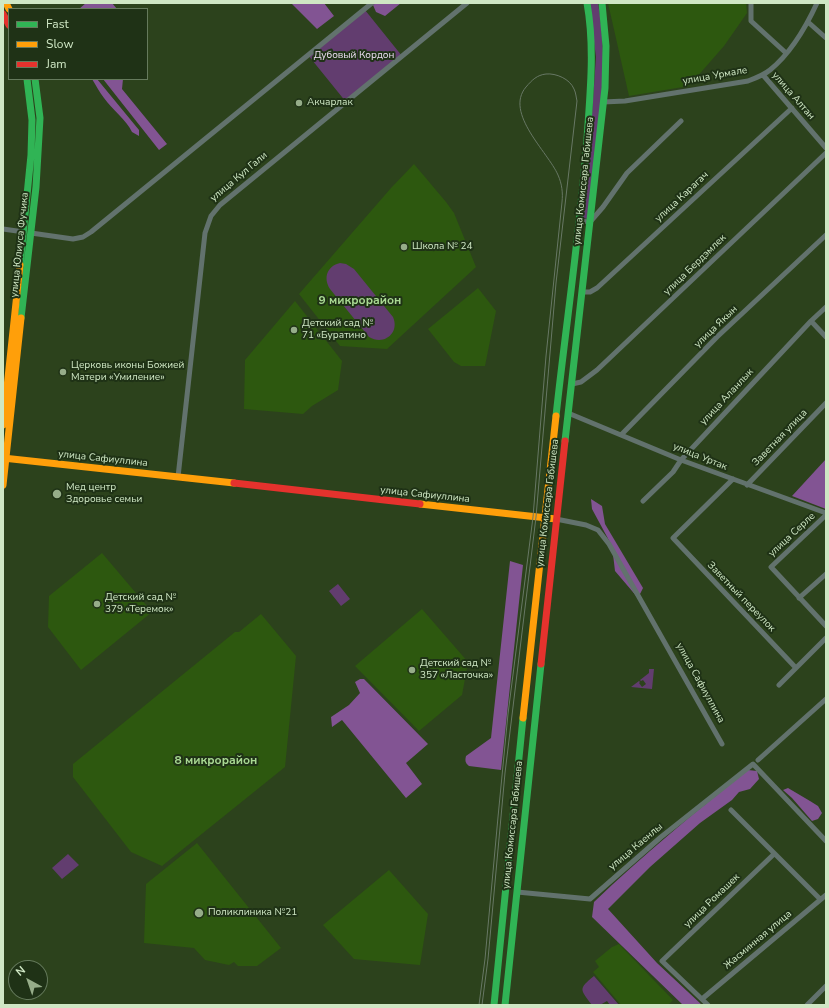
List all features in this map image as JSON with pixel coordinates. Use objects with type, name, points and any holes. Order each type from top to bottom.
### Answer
[{"type":"street","points":[[3,229],[72,239],[83,237],[372,3]]},
{"type":"street","name":"улица Кул Гали","points":[[178,477],[204,233],[211,216],[220,205],[467,3]]},
{"type":"street","name":"улица Комиссара Габишева","points":[[494,1005],[523,708],[585,170],[591,90],[590,28],[587,3]]},
{"type":"street","name":"улица Комиссара Габишева","points":[[505,1005],[556,519],[603,102],[606,46],[602,3]]},
{"type":"street","points":[[751,3],[751,21],[786,53]]},
{"type":"street","name":"улица Урмале","points":[[603,102],[625,101],[748,81],[763,75],[770,70],[786,53],[808,22],[817,3]]},
{"type":"street","points":[[3,14],[8,23]]},
{"type":"street","points":[[808,22],[826,38]]},
{"type":"street","name":"улица Алтан","points":[[763,75],[826,148]]},
{"type":"street","name":"улица Юлиуса Фучика","points":[[3,485],[27,232],[32,120],[27,80]]},
{"type":"street","name":"улица Юлиуса Фучика","points":[[3,425],[27,232],[36,187],[40,118],[35,80]]},
{"type":"street","name":"улица Карагач","points":[[582,292],[590,292],[597,288],[792,108]]},
{"type":"street","points":[[579,221],[590,222],[603,208],[627,173],[681,121]]},
{"type":"street","name":"улица Бердэмлек","points":[[572,384],[581,382],[597,370],[826,153]]},
{"type":"street","name":"улица Якын","points":[[622,434],[717,337],[826,235]]},
{"type":"street","name":"улица Аланлык","points":[[642,501],[673,472],[681,460],[826,307]]},
{"type":"street","points":[[811,322],[826,336]]},
{"type":"street","name":"Заветная улица","points":[[747,485],[826,403]]},
{"type":"street","name":"улица Уртак","points":[[568,413],[622,434],[681,460],[826,514]]},
{"type":"street","name":"улица Сафиуллина","points":[[5,458],[556,519],[598,530],[609,544],[722,744]]},
{"type":"street","name":"Заветный переулок","points":[[733,479],[673,538],[796,668]]},
{"type":"street","name":"улица Серле","points":[[799,598],[771,567],[826,514]]},
{"type":"street","points":[[826,574],[799,598],[826,626]]},
{"type":"street","points":[[779,685],[826,638]]},
{"type":"street","points":[[758,760],[826,699]]},
{"type":"street","name":"улица Каенлы","points":[[517,892],[590,899],[661,837],[753,764],[825,838]]},
{"type":"street","points":[[731,810],[774,854],[803,880],[820,899]]},
{"type":"street","name":"улица Ромашек","points":[[702,999],[662,961],[774,854]]},
{"type":"street","name":"Жасминная улица","points":[[702,999],[826,895]]},
{"type":"street","points":[[807,1005],[826,986]]},
{"type":"street","points":[[702,999],[708,1005]]},
{"type":"shaded area","points":[[86,3],[112,3],[116,8],[80,8]]},
{"type":"shaded area","points":[[291,3],[324,3],[334,16],[317,29]]},
{"type":"shaded area","points":[[376,3],[401,3],[385,16],[376,12],[373,5]]},
{"type":"shaded area","points":[[608,3],[746,3],[747,13],[724,46],[689,86],[629,96]]},
{"type":"shaded area","points":[[93,80],[98,80],[139,130],[139,136],[132,132]]},
{"type":"shaded area","points":[[104,80],[123,80],[122,89],[167,144],[159,150]]},
{"type":"shaded area","name":"Школа № 24","points":[[414,164],[454,213],[476,267],[387,349],[340,346],[299,294],[391,188]]},
{"type":"shaded area","points":[[478,288],[496,311],[485,366],[461,366],[454,362],[428,329]]},
{"type":"shaded area","name":"Детский сад № 71 «Буратино","points":[[295,301],[342,361],[338,390],[312,406],[303,414],[244,409],[245,360]]},
{"type":"shaded area","points":[[826,459],[826,509],[792,496]]},
{"type":"shaded area","points":[[591,499],[602,506],[605,524],[643,588],[638,598],[615,571],[612,546],[592,509]]},
{"type":"shaded area","name":"Детский сад № 379 «Теремок»","points":[[102,553],[152,612],[81,670],[48,627],[49,596]]},
{"type":"shaded area","points":[[510,561],[523,565],[501,770],[469,766],[465,759],[466,756],[491,738]]},
{"type":"shaded area","name":"Детский сад № 357 «Ласточка»","points":[[422,609],[468,662],[462,695],[419,731],[355,666]]},
{"type":"shaded area","points":[[261,614],[296,656],[285,767],[162,866],[131,852],[73,777],[73,764],[235,632],[239,632]]},
{"type":"shaded area","points":[[360,679],[364,679],[428,744],[406,763],[422,784],[406,798],[342,720],[332,727],[331,717],[349,705],[360,693],[355,682]]},
{"type":"shaded area","points":[[748,770],[757,771],[759,779],[750,789],[739,792],[732,800],[700,823],[650,867],[608,909],[657,963],[702,1005],[683,1005],[592,917],[594,902],[631,867]]},
{"type":"shaded area","points":[[788,788],[818,806],[822,813],[818,819],[812,821],[783,790]]},
{"type":"shaded area","name":"Поликлиника №21","points":[[197,843],[281,948],[257,966],[238,966],[234,962],[229,965],[205,960],[194,948],[144,943],[146,884]]},
{"type":"shaded area","points":[[389,870],[428,914],[420,965],[354,959],[323,925]]},
{"type":"shaded area","points":[[619,944],[673,1000],[668,1005],[621,1005],[593,972],[599,967],[595,961],[612,947]]},
{"type":"green space","points":[[589,3],[598,3],[602,30],[603,84],[588,219],[582,218],[596,57]]},
{"type":"green space","name":"Дубовый Кордон","points":[[365,10],[402,56],[346,102],[308,55]]},
{"type":"green space","points":[[340,263],[346,264],[354,269],[393,317],[395,323],[394,328],[392,333],[385,339],[380,340],[369,337],[330,289],[327,281],[329,270]]},
{"type":"green space","points":[[338,584],[350,599],[341,606],[329,591]]},
{"type":"green space","points":[[649,669],[654,669],[652,689],[631,687],[639,681],[642,687],[646,684],[643,680],[640,680],[649,673]]},
{"type":"green space","points":[[68,854],[79,865],[62,879],[52,868]]},
{"type":"green space","points":[[594,976],[619,1005],[610,1005],[607,1001],[600,1005],[592,1005],[582,989]]},
{"type":"tram line","points":[[479,1005],[485,959],[508,714],[533,517],[546,356],[562,199],[561,185],[558,175],[530,132],[520,108],[521,97],[530,82],[540,75],[550,74],[562,77],[569,82],[575,90],[577,101],[556,283],[536,517],[505,773],[488,959],[482,1005]]},
{"type":"traffic: fast","points":[[556,416],[577,243],[587,139],[591,54],[591,37],[587,3]]},
{"type":"traffic: fast","points":[[565,441],[605,88],[606,46],[602,3]]},
{"type":"traffic: fast","points":[[20,265],[31,155],[32,120],[27,80]]},
{"type":"traffic: fast","points":[[21,318],[36,187],[40,118],[35,80]]},
{"type":"traffic: fast","points":[[505,1005],[541,664]]},
{"type":"traffic: fast","points":[[494,1005],[523,718]]},
{"type":"traffic: slow","points":[[6,3],[8,8]]},
{"type":"traffic: slow","points":[[3,425],[20,265]]},
{"type":"traffic: slow","points":[[3,485],[21,318]]},
{"type":"traffic: slow","points":[[523,718],[556,416]]},
{"type":"traffic: slow","points":[[3,458],[234,483]]},
{"type":"traffic: slow","points":[[420,504],[556,519]]},
{"type":"traffic: jam","points":[[3,14],[8,23]]},
{"type":"traffic: jam","points":[[541,664],[565,441]]},
{"type":"traffic: jam","points":[[234,483],[420,504]]},
{"type":"place","name":"Акчарлак","points":[[299,103]]},
{"type":"place","name":"Школа № 24","points":[[404,247]]},
{"type":"place","name":"Детский сад № 71 «Буратино","points":[[294,330]]},
{"type":"place","name":"Церковь иконы Божией Матери «Умиление»","points":[[63,372]]},
{"type":"place","name":"Мед центр Здоровье семьи","points":[[57,494]]},
{"type":"place","name":"Детский сад № 379 «Теремок»","points":[[97,604]]},
{"type":"place","name":"Детский сад № 357 «Ласточка»","points":[[412,670]]},
{"type":"place","name":"Поликлиника №21","points":[[199,913]]},
{"type":"district","name":"9 микрорайон","points":[[360,301]]},
{"type":"district","name":"8 микрорайон","points":[[216,761]]}]
